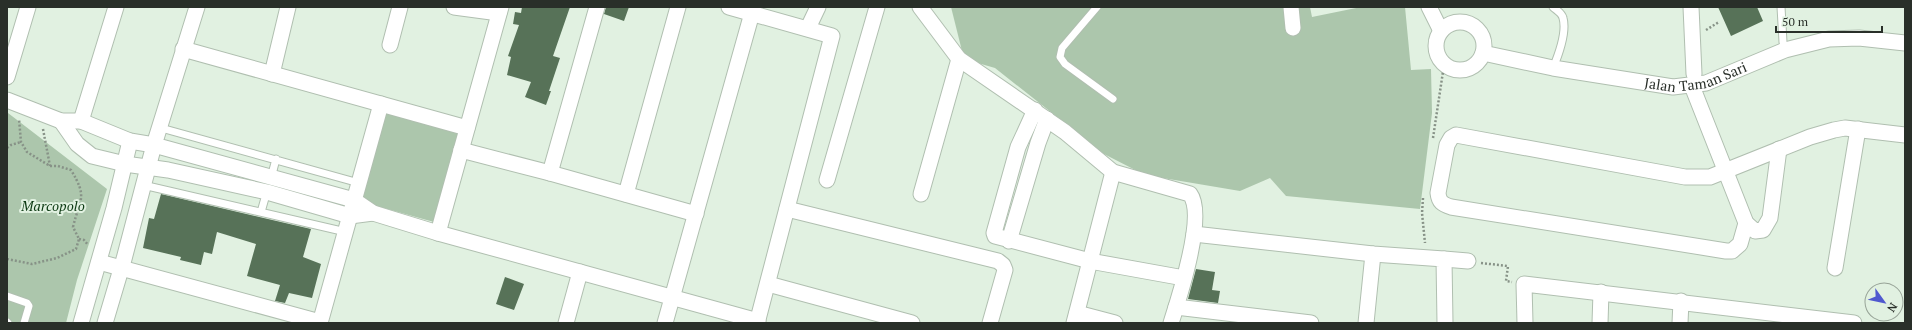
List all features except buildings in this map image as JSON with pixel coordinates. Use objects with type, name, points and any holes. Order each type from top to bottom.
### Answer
[{"type":"street","points":[[7,77],[28,7]]},
{"type":"street","points":[[81,121],[116,7]]},
{"type":"street","points":[[105,323],[124,259],[154,146],[161,128],[183,49],[197,7]]},
{"type":"street","points":[[272,74],[288,7]]},
{"type":"street","points":[[390,44],[400,7]]},
{"type":"street","points":[[438,233],[500,10],[454,7]]},
{"type":"street","points":[[550,173],[598,7]]},
{"type":"street","points":[[626,194],[678,7]]},
{"type":"street","points":[[7,100],[61,121],[81,121],[130,141],[154,146],[354,200],[373,213],[438,233],[758,322],[832,36],[729,7]]},
{"type":"street","points":[[808,28],[818,7]]},
{"type":"street","points":[[827,180],[877,7]]},
{"type":"street","points":[[920,7],[959,60],[1035,110],[1113,172],[1190,194],[1194,204],[1194,234],[1184,278],[1171,323]]},
{"type":"street","points":[[1291,7],[1293,28]]},
{"type":"street","points":[[1429,7],[1440,31]]},
{"type":"street","points":[[1691,7],[1693,80],[1725,172],[1746,222],[1752,229],[1760,231],[1763,230],[1769,223],[1779,149]]},
{"type":"street","points":[[665,323],[752,13]]},
{"type":"street","points":[[1463,21],[1472,24],[1483,36],[1483,53],[1478,62],[1471,68],[1462,70],[1453,69],[1444,65],[1438,58],[1435,48],[1436,39],[1440,31],[1447,25],[1455,22],[1463,21]]},
{"type":"street","name":"Jalan Taman Sari","points":[[1483,53],[1553,68],[1672,87],[1693,80],[1706,83],[1786,50],[1807,43],[1828,39],[1859,38],[1905,43]]},
{"type":"street","points":[[183,49],[467,128]]},
{"type":"street","points":[[921,194],[959,60]]},
{"type":"street","points":[[99,262],[320,322],[381,104]]},
{"type":"street","points":[[1035,110],[1018,147],[994,233],[997,238],[1090,261],[1184,278]]},
{"type":"street","points":[[1008,241],[1038,143],[1047,120]]},
{"type":"street","points":[[61,121],[77,144],[92,156],[125,164],[168,170],[267,192],[350,216],[373,213]]},
{"type":"street","points":[[1746,222],[1740,244],[1732,251],[1726,251],[1451,207],[1444,205],[1439,200],[1438,193],[1447,144],[1451,138],[1456,135],[1684,177],[1710,177],[1823,133],[1845,128],[1905,135]]},
{"type":"street","points":[[1835,268],[1858,129]]},
{"type":"street","points":[[81,323],[99,262],[130,141]]},
{"type":"street","points":[[461,150],[696,214]]},
{"type":"street","points":[[1113,172],[1076,318],[1115,323]]},
{"type":"street","points":[[787,209],[998,262],[1004,265],[1005,270],[990,323]]},
{"type":"street","points":[[1194,234],[1373,254],[1468,261]]},
{"type":"street","points":[[1366,323],[1373,254]]},
{"type":"street","points":[[1444,259],[1445,323]]},
{"type":"street","points":[[566,323],[580,272]]},
{"type":"street","points":[[768,284],[912,323]]},
{"type":"street","points":[[1524,323],[1524,284],[1681,301],[1756,317],[1844,322]]},
{"type":"street","points":[[1600,323],[1601,292]]},
{"type":"street","points":[[1680,323],[1681,301]]},
{"type":"street","points":[[1176,306],[1270,320],[1311,323]]},
{"type":"lane","points":[[1097,7],[1062,48],[1060,57],[1065,64],[1113,100]]},
{"type":"lane","points":[[1552,7],[1563,18],[1564,24],[1558,56],[1553,68]]},
{"type":"lane","points":[[1781,7],[1783,42],[1786,50]]},
{"type":"lane","points":[[161,128],[359,183]]},
{"type":"lane","points":[[261,212],[276,159]]},
{"type":"lane","points":[[143,185],[346,232]]},
{"type":"lane","points":[[7,296],[27,303],[29,306],[24,323]]},
{"type":"path","points":[[1435,127],[1444,65]]},
{"type":"path","points":[[7,259],[32,264],[57,258],[76,249],[79,239],[73,227],[83,196],[80,184],[71,170],[58,166],[50,166],[27,152],[21,142],[19,115],[26,107]]},
{"type":"path","points":[[41,113],[50,166]]},
{"type":"path","points":[[7,148],[21,142]]},
{"type":"path","points":[[1423,199],[1422,213],[1426,258]]},
{"type":"path","points":[[1468,261],[1508,266],[1506,282],[1524,284]]},
{"type":"green space","points":[[951,7],[1310,7],[1312,17],[1361,7],[1405,7],[1411,70],[1431,69],[1432,113],[1420,209],[1286,196],[1270,178],[1240,191],[1145,175],[1104,154],[995,68],[964,59]]},
{"type":"green space","points":[[385,111],[459,131],[434,222],[362,202]]},
{"type":"green space","name":"Marcopolo","points":[[8,113],[107,189],[77,280],[66,323],[7,323]]}]
